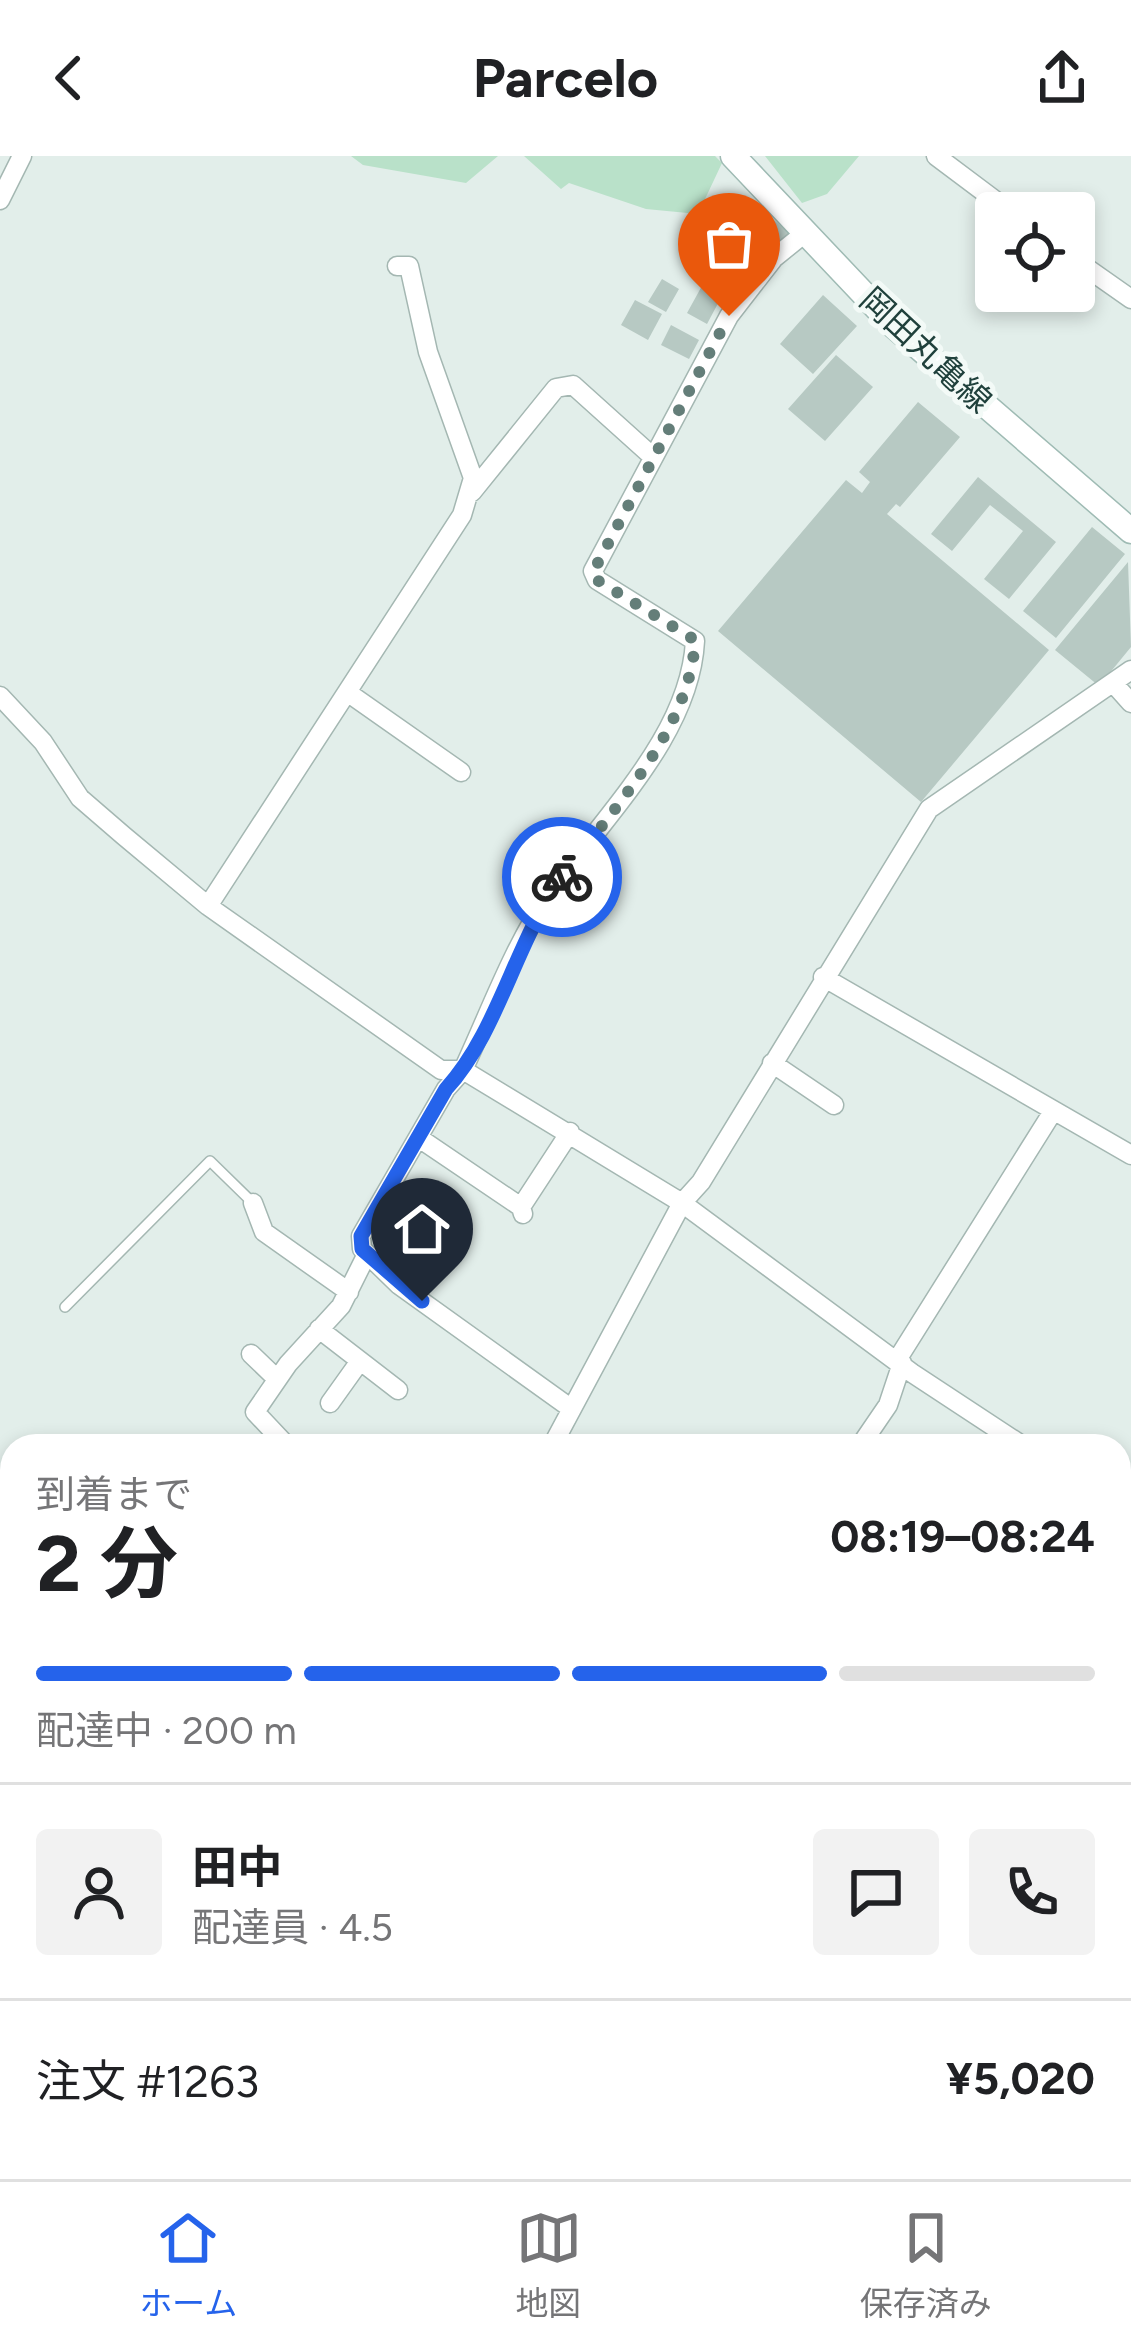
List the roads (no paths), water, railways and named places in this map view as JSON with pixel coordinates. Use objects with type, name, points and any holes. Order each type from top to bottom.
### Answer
[{"type":"main road","name":"岡田丸亀線","points":[[734,156],[934,363],[1131,531]]},
{"type":"street","points":[[0,198],[22,156]]},
{"type":"street","points":[[936,156],[984,192]]},
{"type":"street","points":[[569,1407],[399,1285],[367,1254],[361,1236],[446,1089],[463,1070],[547,898],[648,757],[694,668],[695,640],[597,580],[593,572],[729,316],[775,258],[806,233]]},
{"type":"street","points":[[397,266],[409,266],[428,352],[466,451],[472,492]]},
{"type":"street","points":[[1095,273],[1131,298]]},
{"type":"street","points":[[208,906],[472,492],[556,388],[573,385],[653,457]]},
{"type":"street","points":[[557,1434],[682,1203],[929,809],[1131,670]]},
{"type":"street","points":[[1114,684],[1131,704]]},
{"type":"street","points":[[347,692],[461,772]]},
{"type":"street","points":[[0,696],[43,742],[80,798],[208,906],[441,1070],[463,1070],[682,1203],[1006,1434]]},
{"type":"street","points":[[823,977],[1131,1155]]},
{"type":"street","points":[[772,1063],[834,1105]]},
{"type":"street","points":[[868,1434],[888,1405],[900,1361],[1052,1113]]},
{"type":"street","points":[[419,1138],[522,1212],[570,1132]]},
{"type":"street","points":[[253,1203],[264,1232],[349,1292]]},
{"type":"street","points":[[276,1434],[255,1412],[277,1378],[349,1292],[367,1254]]},
{"type":"street","points":[[320,1329],[398,1390]]},
{"type":"street","points":[[250,1354],[277,1378]]},
{"type":"street","points":[[330,1402],[360,1360]]},
{"type":"lane","points":[[65,1307],[210,1161],[253,1203]]}]
